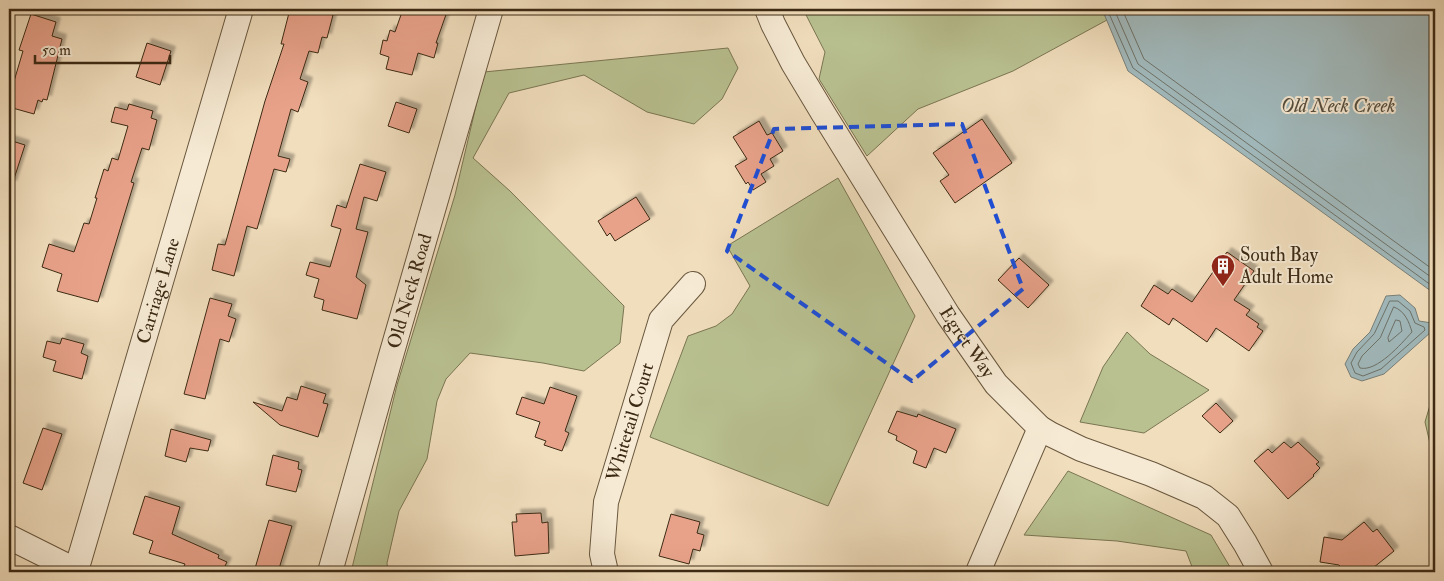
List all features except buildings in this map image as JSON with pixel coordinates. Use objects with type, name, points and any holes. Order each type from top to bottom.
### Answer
[{"type":"street","name":"Carriage Lane","points":[[77,571],[241,9]]},
{"type":"street","name":"Old Neck Road","points":[[330,572],[491,9]]},
{"type":"street","name":"Egret Way","points":[[768,9],[773,24],[793,63],[948,315],[996,384],[1040,428],[1081,449],[1151,474],[1204,497],[1228,516],[1262,572]]},
{"type":"street","name":"Whitetail Court","points":[[606,572],[602,554],[606,502],[662,320],[693,284]]},
{"type":"street","points":[[978,572],[1040,428]]},
{"type":"street","points":[[9,537],[77,571]]},
{"type":"highlighted area","points":[[962,124],[1023,289],[912,381],[727,251],[774,129]]},
{"type":"green space","points":[[803,9],[1102,9],[1107,20],[1013,71],[918,109],[867,156],[819,79],[825,52]]},
{"type":"green space","points":[[728,48],[738,68],[722,99],[694,124],[647,112],[584,75],[509,93],[473,158],[510,191],[624,306],[620,343],[584,371],[543,363],[470,353],[446,379],[437,401],[427,459],[399,511],[387,563],[388,572],[351,572],[397,385],[455,195],[484,72]]},
{"type":"green space","points":[[838,178],[915,316],[828,506],[650,437],[688,336],[716,326],[732,314],[750,286],[727,246]]},
{"type":"green space","points":[[1127,332],[1150,354],[1209,390],[1144,433],[1080,422],[1103,367]]},
{"type":"green space","points":[[1435,388],[1435,465],[1425,422]]},
{"type":"green space","points":[[1068,471],[1211,535],[1233,572],[1194,572],[1186,551],[1117,541],[1024,535]]},
{"type":"water","name":"Old Neck Creek","points":[[1102,9],[1435,9],[1435,294],[1128,71]]},
{"type":"water","points":[[1400,295],[1415,308],[1419,321],[1432,323],[1435,320],[1435,334],[1431,332],[1384,374],[1362,381],[1351,377],[1345,364],[1353,349],[1370,332],[1386,296]]},
{"type":"place","name":"South Bay Adult Home","points":[[1223,287]]}]
